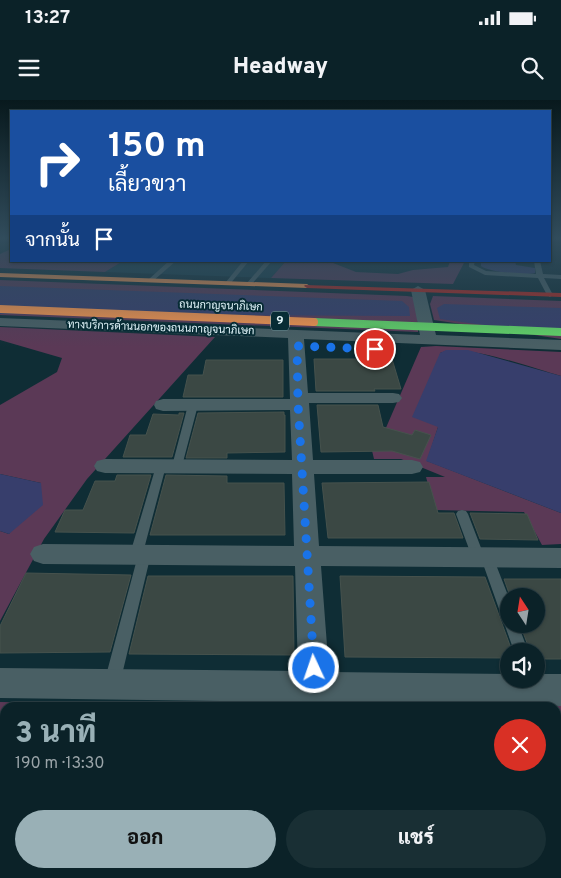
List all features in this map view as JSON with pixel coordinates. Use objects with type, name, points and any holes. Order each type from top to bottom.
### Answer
[{"type":"main road","points":[[0,275],[555,295]]},
{"type":"main road","name":"ถนนกาญจนาภิเษก","points":[[0,310],[561,332]]},
{"type":"main road","points":[[413,311],[433,312]]},
{"type":"street","points":[[418,290],[429,340]]},
{"type":"street","name":"ทางบริการด้านนอกของถนนกาญจนาภิเษก","points":[[0,322],[297,340],[429,340],[561,345]]},
{"type":"street","points":[[217,344],[297,340],[414,351]]},
{"type":"street","points":[[297,340],[315,697]]},
{"type":"street","points":[[163,405],[393,398]]},
{"type":"street","points":[[105,466],[412,467]]},
{"type":"street","points":[[43,554],[561,558]]},
{"type":"street","points":[[0,682],[112,684],[315,697],[501,688]]},
{"type":"lane","points":[[151,280],[158,274]]},
{"type":"lane","points":[[228,283],[235,274]]},
{"type":"lane","points":[[249,284],[257,274]]},
{"type":"lane","points":[[509,274],[561,277]]},
{"type":"lane","points":[[540,276],[555,295]]},
{"type":"lane","points":[[112,684],[140,554],[169,466],[193,405]]},
{"type":"lane","points":[[462,514],[500,598]]},
{"type":"shaded area","points":[[169,274],[274,274],[271,278]]},
{"type":"shaded area","points":[[274,274],[458,274],[453,284],[271,278]]},
{"type":"shaded area","points":[[0,280],[407,296],[413,297],[417,304],[418,332],[0,315]]},
{"type":"shaded area","points":[[433,296],[561,301],[561,339],[434,320],[430,304]]},
{"type":"shaded area","points":[[0,327],[215,337],[87,479],[44,539],[0,621],[0,531],[9,534],[41,483],[0,474],[0,405],[57,372],[62,358],[0,340]]},
{"type":"shaded area","points":[[436,346],[561,352],[561,376],[482,354],[465,351],[440,353],[438,427],[427,461],[561,513],[561,544],[542,545],[524,512],[435,510],[426,477],[445,477],[401,459],[374,459],[367,430],[385,430],[421,347]]},
{"type":"water","points":[[0,286],[402,301],[409,307],[410,316],[0,314]]},
{"type":"water","points":[[444,304],[561,308],[561,336],[440,319],[437,308]]},
{"type":"water","points":[[446,350],[468,350],[561,376],[561,513],[426,461],[438,427],[412,417],[440,353]]},
{"type":"water","points":[[0,474],[41,483],[43,505],[9,534],[0,531]]},
{"type":"building","points":[[314,359],[392,359],[401,389],[316,391]]},
{"type":"building","points":[[206,360],[283,360],[283,397],[183,397],[188,375],[203,375]]},
{"type":"building","points":[[317,405],[378,405],[383,427],[412,435],[415,430],[431,435],[420,459],[392,451],[321,452]]},
{"type":"building","points":[[284,412],[285,452],[227,453],[227,458],[186,458],[198,413]]},
{"type":"building","points":[[179,413],[184,413],[172,457],[123,457],[130,435],[146,435],[153,414],[179,415]]},
{"type":"building","points":[[117,475],[151,475],[134,533],[55,532],[65,510],[83,510],[95,481],[115,481]]},
{"type":"building","points":[[166,475],[227,476],[227,483],[284,483],[285,535],[150,535]]},
{"type":"building","points":[[429,482],[438,513],[454,513],[463,538],[328,538],[322,483]]},
{"type":"building","points":[[470,513],[527,514],[538,540],[480,539]]},
{"type":"building","points":[[26,573],[131,575],[110,652],[0,653],[0,626]]},
{"type":"building","points":[[148,576],[293,576],[294,655],[129,654]]},
{"type":"building","points":[[340,576],[485,577],[500,618],[500,633],[505,633],[509,643],[500,643],[500,658],[345,657]]},
{"type":"building","points":[[504,579],[561,579],[561,659],[545,659],[545,643],[527,643],[523,633],[545,633],[545,588],[507,588]]},
{"type":"traffic: slow","points":[[0,275],[307,286]]},
{"type":"traffic: slow","points":[[0,309],[314,322]]},
{"type":"traffic: jam","points":[[307,286],[561,295]]},
{"type":"traffic: fast","points":[[314,322],[561,332]]},
{"type":"route","points":[[314,668],[309,555],[298,404],[297,346],[375,349]]}]
